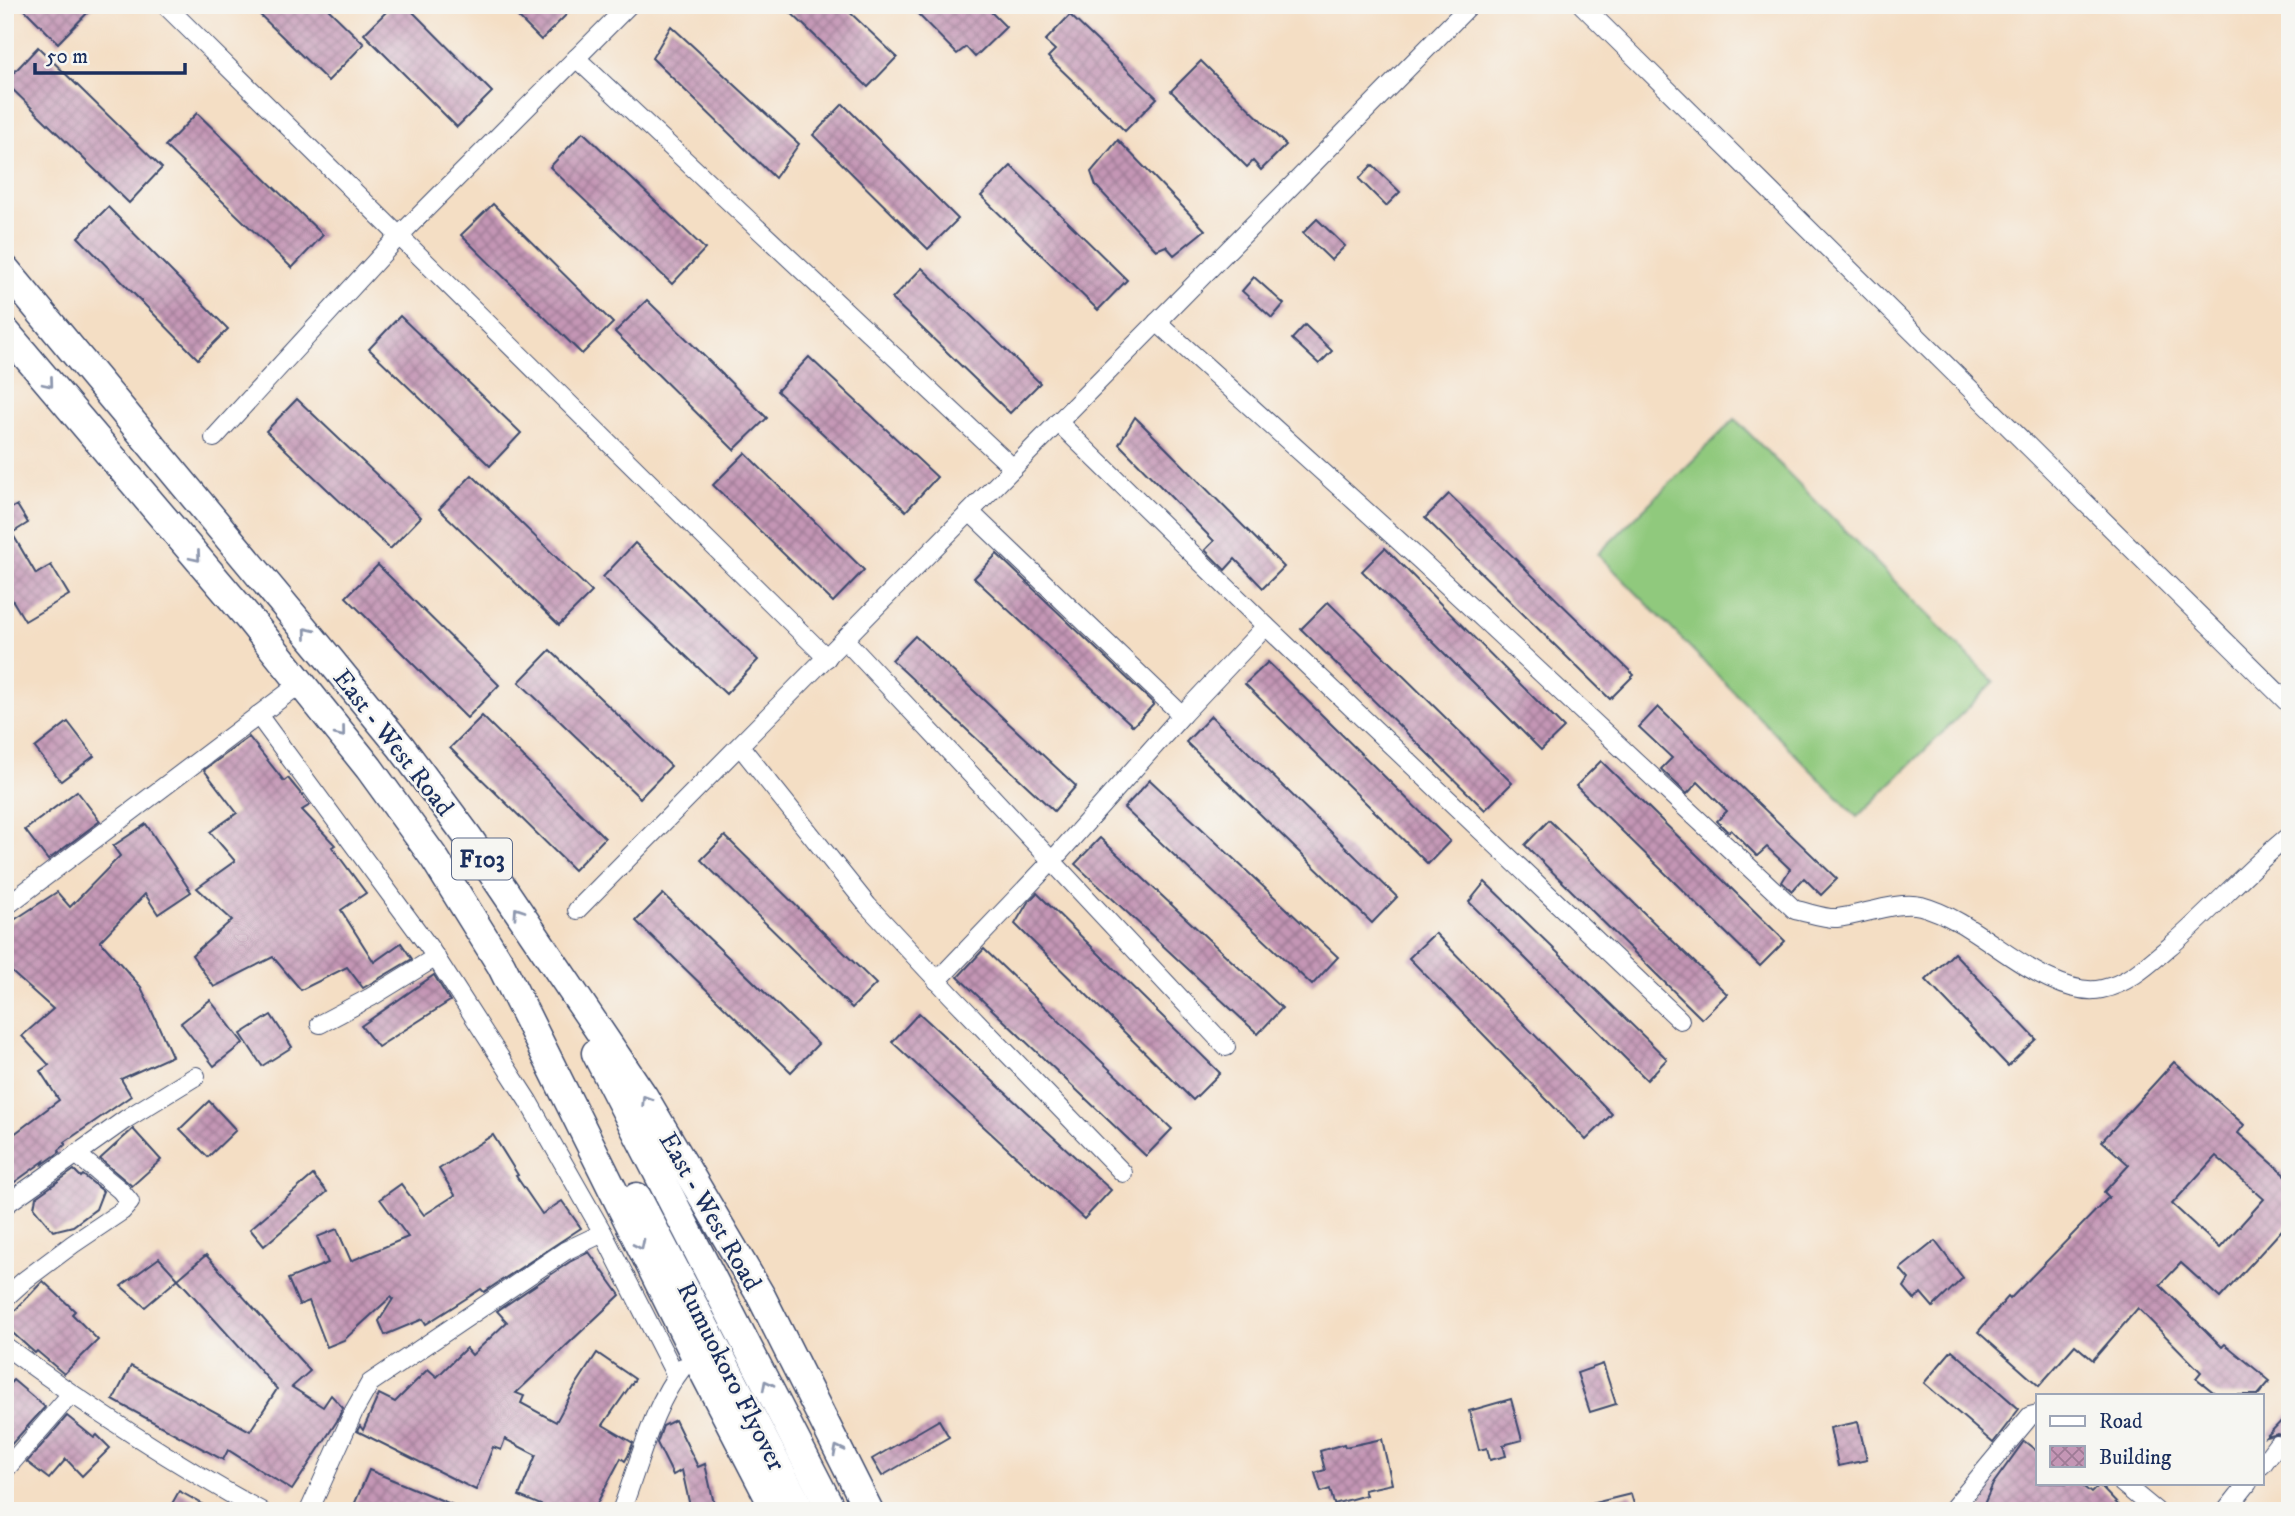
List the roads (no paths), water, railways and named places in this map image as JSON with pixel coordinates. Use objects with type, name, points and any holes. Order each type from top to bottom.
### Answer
[{"type":"main road","name":"East - West Road","points":[[5,269],[280,597],[401,747],[468,837],[644,1097],[761,1296],[869,1511]]},
{"type":"main road","name":"East - West Road","points":[[5,331],[301,683],[369,768],[435,859],[501,965],[694,1353],[776,1511]]},
{"type":"main road","name":"Rumuokoro Flyover","points":[[543,949],[832,1511]]},
{"type":"main road","name":"Rumuokoro Flyover","points":[[501,965],[662,1242],[801,1511]]},
{"type":"street","points":[[165,5],[827,658]]},
{"type":"street","points":[[214,438],[399,236],[629,5]]},
{"type":"street","points":[[577,911],[1471,5]]},
{"type":"street","points":[[1582,5],[2290,705]]},
{"type":"street","points":[[576,58],[1013,468]]},
{"type":"street","points":[[1157,322],[1420,559],[1795,910],[1835,918],[1917,905],[1944,914],[2049,979],[2084,990],[2100,990],[2122,982],[2146,967],[2201,920],[2272,849],[2290,835]]},
{"type":"street","points":[[1058,422],[1266,626],[1680,1020]]},
{"type":"street","points":[[970,512],[1181,715]]},
{"type":"street","points":[[937,981],[1052,861],[1181,715],[1266,626]]},
{"type":"street","points":[[845,640],[1226,1047]]},
{"type":"street","points":[[5,907],[301,683]]},
{"type":"street","points":[[258,715],[436,957],[528,1101],[603,1233],[676,1376]]},
{"type":"street","points":[[740,746],[868,906],[1123,1173]]},
{"type":"street","points":[[320,1024],[371,997],[436,957]]},
{"type":"street","points":[[5,1205],[76,1154],[196,1076]]},
{"type":"street","points":[[5,1298],[25,1280],[122,1211],[130,1202],[120,1190],[76,1154]]},
{"type":"street","points":[[310,1511],[354,1411],[370,1383],[565,1251],[603,1233]]},
{"type":"street","points":[[621,1511],[650,1431],[676,1376],[694,1353]]},
{"type":"street","points":[[9,1355],[191,1472],[261,1511]]},
{"type":"street","points":[[5,1470],[71,1394]]},
{"type":"street","points":[[1951,1511],[2029,1416],[2036,1414]]},
{"type":"street","points":[[2264,1462],[2277,1445]]},
{"type":"street","points":[[2123,1484],[2156,1511]]},
{"type":"street","points":[[2226,1511],[2247,1484]]}]
